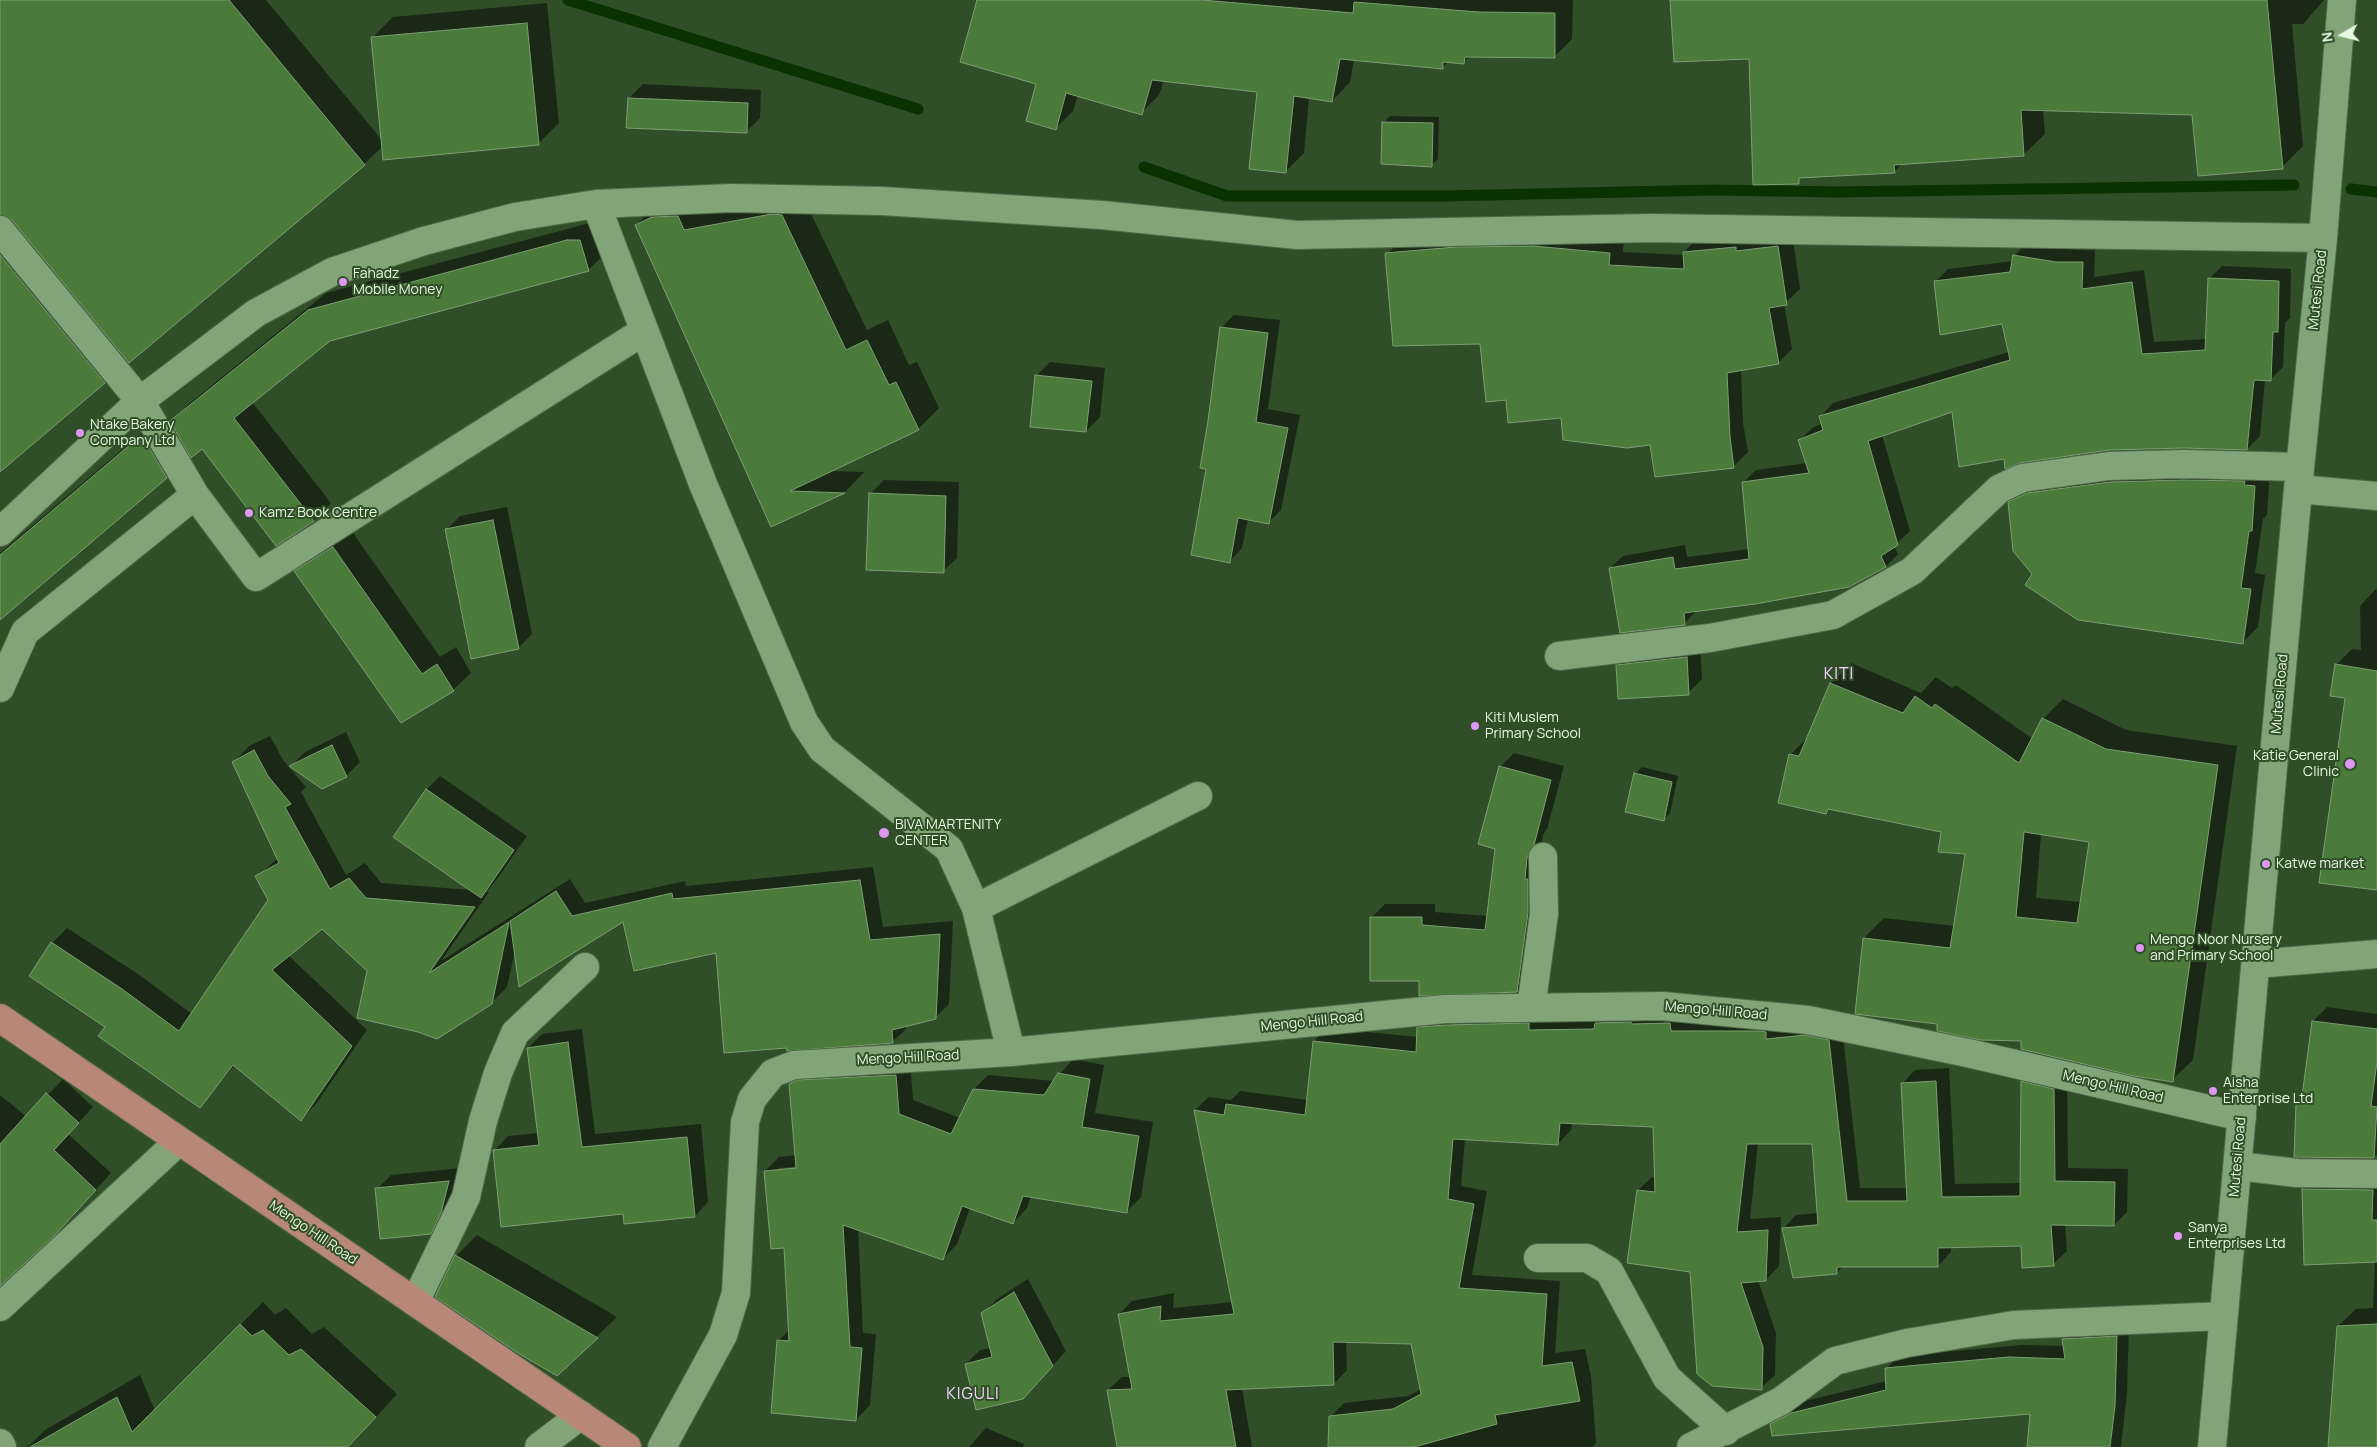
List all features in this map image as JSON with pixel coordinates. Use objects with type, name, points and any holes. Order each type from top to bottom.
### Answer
[{"type":"main road","name":"Mengo Hill Road","points":[[0,1018],[178,1142],[627,1447]]},
{"type":"street","name":"Mutesi Road","points":[[2212,1447],[2299,478],[2323,238],[2342,0]]},
{"type":"street","points":[[0,532],[140,401],[256,313],[332,272],[424,241],[515,217],[596,204],[730,198],[882,200],[1102,215],[1297,235],[1651,228],[2323,238]]},
{"type":"street","points":[[596,204],[703,484],[804,722],[822,749],[949,849],[976,908],[1011,1052]]},
{"type":"street","points":[[0,230],[140,401],[195,495],[256,578],[644,331]]},
{"type":"street","points":[[1559,656],[1710,638],[1833,615],[1912,571],[1999,489],[2022,478],[2109,466],[2184,464],[2299,478],[2377,496]]},
{"type":"street","points":[[0,688],[24,632],[195,495]]},
{"type":"street","points":[[976,908],[1198,796]]},
{"type":"street","points":[[1530,1008],[1544,914],[1543,857]]},
{"type":"street","points":[[2256,964],[2377,954]]},
{"type":"street","points":[[415,1302],[466,1197],[483,1121],[498,1073],[515,1033],[585,966]]},
{"type":"street","name":"Mengo Hill Road","points":[[662,1447],[723,1335],[736,1293],[745,1122],[752,1099],[773,1073],[794,1065],[1011,1052],[1445,1009],[1662,1006],[1808,1020],[1968,1053],[2242,1117]]},
{"type":"street","points":[[0,1307],[178,1142]]},
{"type":"street","points":[[2238,1166],[2297,1173],[2377,1174]]},
{"type":"street","points":[[1538,1258],[1587,1258],[1609,1271],[1667,1378],[1726,1431]]},
{"type":"street","points":[[1691,1447],[1726,1431],[1781,1400],[1835,1361],[1907,1344],[2014,1325],[2223,1316]]},
{"type":"street","points":[[539,1447],[581,1415]]},
{"type":"street","points":[[0,1443],[2,1447]]},
{"type":"building","points":[[0,0],[229,0],[365,165],[129,363],[12,220],[0,215]]},
{"type":"building","points":[[977,0],[1202,0],[1353,13],[1354,2],[1478,12],[1555,13],[1555,58],[1465,57],[1464,64],[1443,62],[1443,69],[1340,59],[1332,102],[1294,96],[1286,173],[1249,169],[1257,92],[1152,80],[1142,115],[1066,93],[1056,130],[1026,121],[1036,84],[960,62]]},
{"type":"building","points":[[1670,0],[2267,0],[2283,169],[2198,176],[2192,115],[2021,110],[2024,156],[1894,165],[1895,173],[1799,178],[1799,184],[1753,185],[1749,59],[1674,62]]},
{"type":"building","points":[[527,23],[539,145],[383,160],[371,37]]},
{"type":"building","points":[[628,98],[748,103],[747,133],[626,128]]},
{"type":"building","points":[[1382,122],[1433,123],[1432,167],[1381,164]]},
{"type":"building","points":[[772,214],[782,215],[846,350],[867,340],[889,385],[896,382],[919,430],[790,491],[845,493],[771,527],[635,225],[652,217],[678,216],[684,230]]},
{"type":"building","points":[[567,240],[580,240],[589,271],[330,341],[234,418],[314,521],[276,546],[202,449],[191,458],[170,421],[308,310]]},
{"type":"building","points":[[1533,246],[1610,253],[1609,265],[1684,269],[1683,252],[1736,247],[1736,251],[1778,246],[1787,305],[1769,308],[1779,364],[1727,373],[1730,437],[1734,468],[1655,477],[1650,445],[1627,448],[1563,440],[1561,418],[1508,423],[1506,400],[1486,402],[1480,344],[1393,346],[1385,253],[1456,247]]},
{"type":"building","points":[[0,255],[105,383],[0,472]]},
{"type":"building","points":[[2013,255],[2056,262],[2083,262],[2082,289],[2132,282],[2142,354],[2205,350],[2208,278],[2279,281],[2278,332],[2273,332],[2271,381],[2254,380],[2247,450],[2184,448],[2109,450],[2020,463],[2005,469],[2004,459],[1959,467],[1952,412],[1868,441],[1898,545],[1881,556],[1886,567],[1849,587],[1755,604],[1684,613],[1685,625],[1620,633],[1609,568],[1673,557],[1675,569],[1749,559],[1742,482],[1809,473],[1798,440],[1823,430],[1819,416],[2010,360],[2002,324],[1940,335],[1934,281],[2010,272]]},
{"type":"building","points":[[1220,327],[1268,333],[1256,422],[1288,428],[1269,524],[1238,518],[1230,563],[1191,555],[1206,469],[1200,468]]},
{"type":"building","points":[[1035,375],[1092,381],[1086,432],[1030,427]]},
{"type":"building","points":[[138,438],[142,443],[145,441],[167,478],[0,620],[0,555]]},
{"type":"building","points":[[2245,481],[2244,485],[2255,486],[2252,531],[2249,531],[2241,588],[2251,589],[2243,644],[2078,620],[2025,585],[2032,574],[2013,551],[2008,502],[2027,493],[2110,482]]},
{"type":"building","points":[[869,493],[946,496],[944,573],[866,570]]},
{"type":"building","points":[[493,520],[519,649],[471,659],[445,529]]},
{"type":"building","points":[[333,547],[422,674],[437,664],[454,691],[401,723],[294,571]]},
{"type":"building","points":[[1687,657],[1689,695],[1618,699],[1616,665]]},
{"type":"building","points":[[2335,664],[2377,671],[2377,890],[2319,883],[2345,698],[2330,696]]},
{"type":"building","points":[[1830,683],[1903,713],[1915,696],[1932,708],[1935,704],[2019,763],[2042,718],[2106,749],[2218,765],[2173,1082],[2134,1076],[2021,1049],[2021,1041],[1981,1040],[1937,1031],[1937,1024],[1855,1014],[1863,938],[1950,948],[1965,854],[1938,852],[1941,832],[1828,809],[1826,814],[1778,803],[1789,754],[1799,756]],"holes":[[[2024,832],[2089,842],[2077,923],[2016,917]]]},
{"type":"building","points":[[332,745],[347,777],[322,789],[289,766]]},
{"type":"building","points":[[254,750],[268,776],[291,804],[285,807],[330,889],[349,878],[366,898],[475,907],[429,973],[509,922],[492,1004],[437,1039],[418,1032],[357,1018],[367,971],[322,929],[272,970],[352,1046],[301,1121],[233,1065],[200,1108],[98,1036],[105,1027],[29,976],[51,942],[122,989],[179,1031],[268,900],[255,876],[279,863],[232,762]]},
{"type":"building","points":[[1499,766],[1551,780],[1534,845],[1527,857],[1525,879],[1528,879],[1528,913],[1517,992],[1419,996],[1419,981],[1370,981],[1370,917],[1422,917],[1422,925],[1485,930],[1495,849],[1478,844]]},
{"type":"building","points":[[1634,773],[1672,782],[1664,821],[1625,812]]},
{"type":"building","points":[[426,789],[514,850],[481,898],[393,837]]},
{"type":"building","points":[[860,880],[870,940],[940,934],[936,1019],[892,1030],[893,1043],[787,1051],[786,1048],[724,1053],[716,953],[634,971],[623,922],[519,987],[510,921],[556,891],[572,916],[672,893],[673,899]]},
{"type":"building","points":[[2312,1021],[2377,1029],[2377,1062],[2371,1106],[2377,1107],[2374,1158],[2294,1157],[2296,1104],[2301,1104]]},
{"type":"building","points":[[1631,1022],[1631,1024],[1670,1023],[1671,1031],[1759,1031],[1766,1032],[1766,1039],[1805,1035],[1829,1040],[1847,1201],[1907,1201],[1901,1083],[1936,1081],[1942,1197],[2020,1196],[2021,1081],[2054,1089],[2055,1181],[2115,1182],[2114,1226],[2051,1225],[2054,1266],[2022,1268],[2021,1246],[1938,1248],[1938,1267],[1837,1267],[1837,1274],[1793,1278],[1782,1228],[1818,1225],[1812,1144],[1747,1144],[1737,1232],[1768,1230],[1766,1281],[1741,1283],[1763,1347],[1762,1390],[1712,1386],[1697,1374],[1690,1272],[1627,1263],[1637,1190],[1655,1192],[1653,1127],[1560,1123],[1558,1145],[1453,1139],[1448,1199],[1474,1204],[1459,1288],[1547,1294],[1542,1366],[1572,1362],[1580,1401],[1495,1415],[1497,1424],[1414,1447],[1328,1447],[1329,1416],[1393,1409],[1421,1394],[1411,1344],[1333,1342],[1334,1385],[1226,1390],[1236,1447],[1117,1447],[1107,1390],[1132,1389],[1118,1314],[1161,1306],[1160,1321],[1234,1314],[1194,1110],[1224,1115],[1226,1104],[1305,1115],[1313,1041],[1416,1052],[1417,1027],[1529,1023],[1529,1030],[1594,1029],[1595,1023]]},
{"type":"building","points":[[568,1042],[582,1147],[687,1137],[695,1217],[624,1224],[623,1214],[501,1227],[493,1150],[539,1145],[527,1048]]},
{"type":"building","points":[[1058,1073],[1090,1079],[1082,1127],[1139,1136],[1127,1213],[1023,1196],[1013,1224],[962,1206],[943,1260],[843,1225],[850,1347],[862,1348],[856,1421],[771,1413],[777,1340],[789,1341],[784,1248],[771,1249],[764,1171],[796,1168],[789,1084],[797,1080],[896,1075],[899,1114],[951,1134],[973,1089],[1044,1095]]},
{"type":"building","points":[[46,1093],[79,1123],[54,1150],[96,1190],[54,1236],[0,1286],[0,1144]]},
{"type":"building","points":[[449,1181],[441,1213],[431,1234],[380,1239],[375,1188]]},
{"type":"building","points":[[2302,1189],[2373,1190],[2372,1220],[2377,1220],[2377,1262],[2304,1265]]},
{"type":"building","points":[[455,1255],[598,1338],[557,1376],[518,1353],[435,1297]]},
{"type":"building","points":[[1014,1292],[1053,1366],[1023,1399],[976,1410],[965,1364],[992,1357],[981,1313]]},
{"type":"building","points":[[240,1324],[252,1336],[263,1330],[289,1355],[301,1349],[376,1417],[348,1447],[30,1447],[117,1397],[132,1432]]},
{"type":"building","points":[[2377,1324],[2377,1447],[2328,1447],[2337,1326]]},
{"type":"building","points":[[2117,1336],[2115,1406],[2110,1447],[2027,1447],[2030,1414],[1772,1436],[1770,1424],[1791,1413],[1886,1390],[1885,1368],[2009,1357],[2065,1359],[2062,1339]]},
{"type":"waterway","points":[[568,0],[918,109]]},
{"type":"waterway","points":[[1144,167],[1227,196],[1444,196],[1714,190],[1838,192],[2294,185]]},
{"type":"waterway","points":[[2351,189],[2377,192]]},
{"type":"place","name":"Fahadz Mobile Money","points":[[343,282]]},
{"type":"place","name":"Ntake Bakery Company Ltd","points":[[80,433]]},
{"type":"place","name":"Kamz Book Centre","points":[[249,513]]},
{"type":"place","name":"Kiti Muslem Primary School","points":[[1475,726]]},
{"type":"place","name":"Katie General Clinic","points":[[2350,764]]},
{"type":"place","name":"BIVA MARTENITY CENTER","points":[[884,833]]},
{"type":"place","name":"Katwe market","points":[[2266,864]]},
{"type":"place","name":"Mengo Noor Nursery and Primary School","points":[[2140,948]]},
{"type":"place","name":"Aisha Enterprise Ltd","points":[[2213,1091]]},
{"type":"place","name":"Sanya Enterprises Ltd","points":[[2178,1236]]},
{"type":"district","name":"KITI","points":[[1839,675]]},
{"type":"district","name":"KIGULI","points":[[973,1395]]}]
